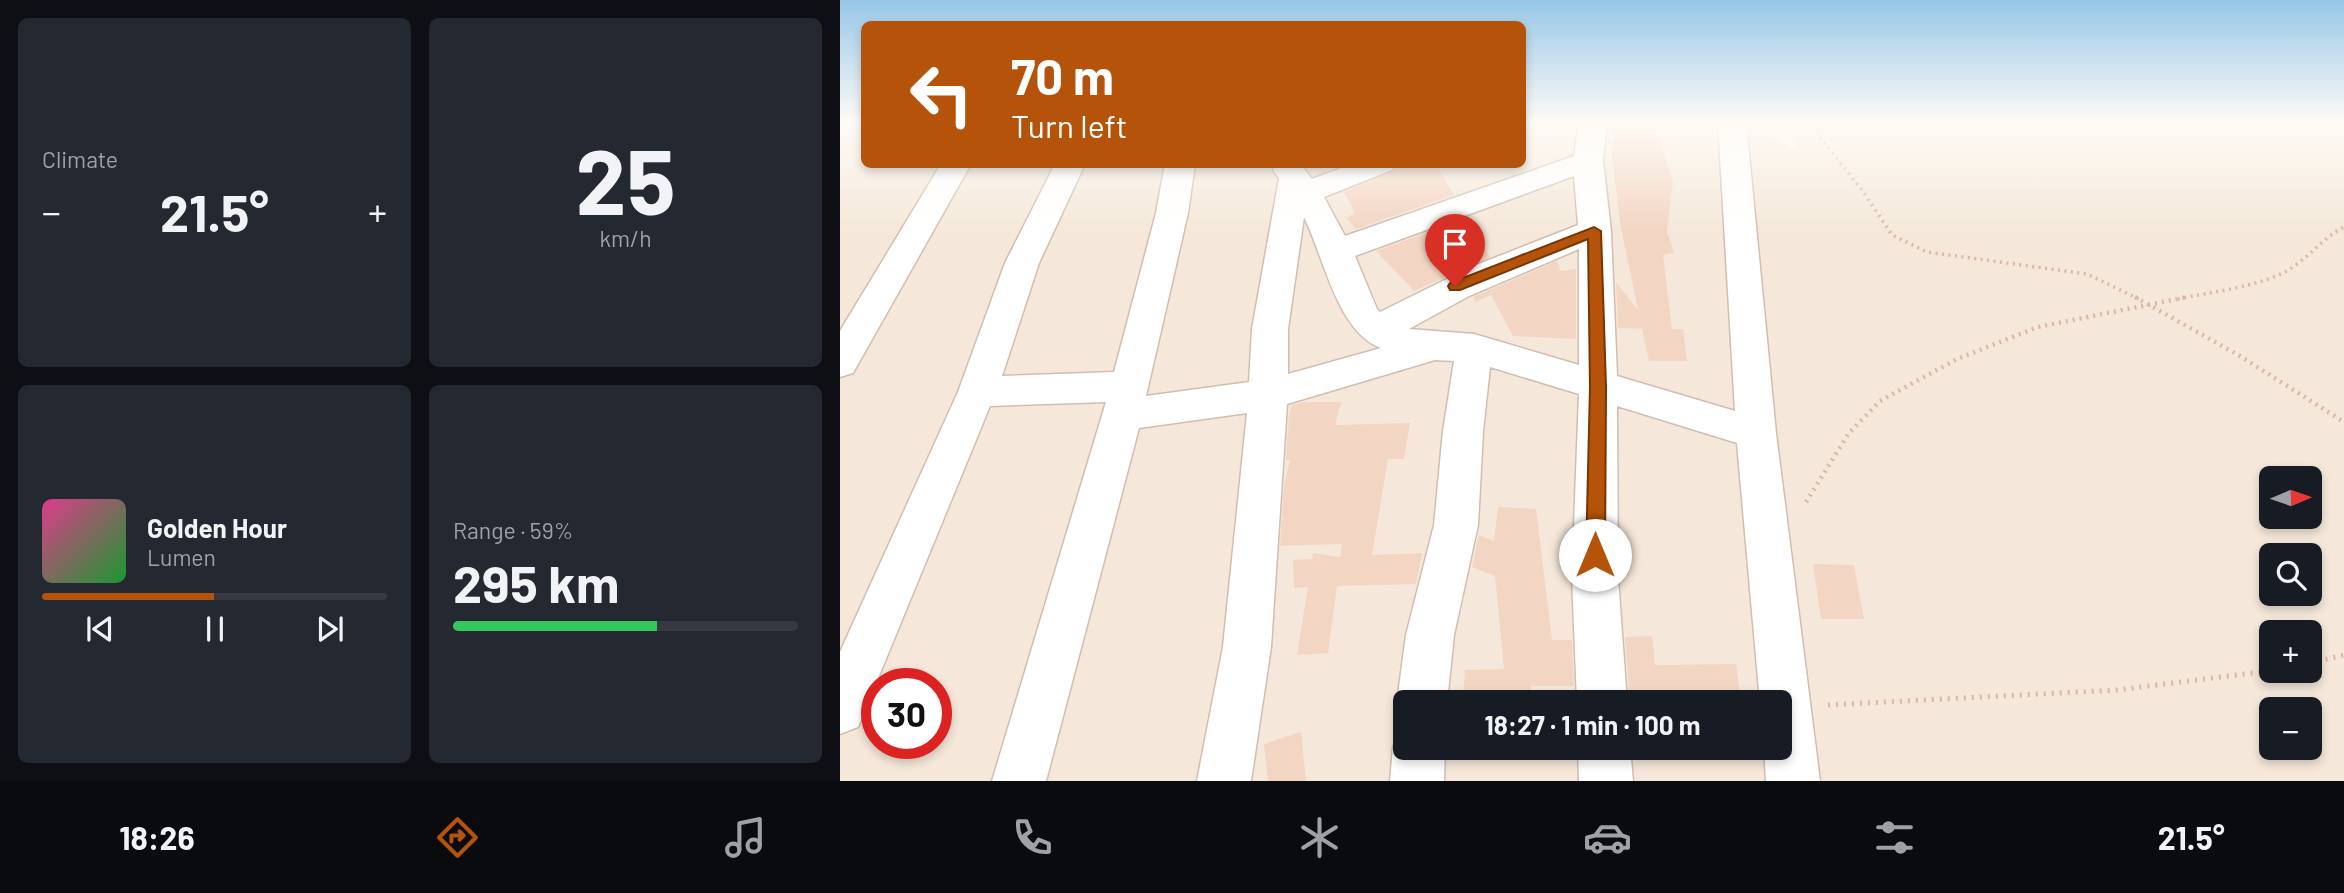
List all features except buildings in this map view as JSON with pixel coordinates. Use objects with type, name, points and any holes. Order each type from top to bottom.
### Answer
[{"type":"street","points":[[1734,158],[1756,433],[1782,690]]},
{"type":"street","points":[[1336,251],[1588,161],[1594,231],[1598,387],[1595,577],[1601,690]]},
{"type":"street","points":[[840,363],[954,168]]},
{"type":"street","points":[[840,709],[977,392],[1022,263],[1068,168]]},
{"type":"street","points":[[1019,781],[1127,401],[1164,235],[1178,187],[1180,168]]},
{"type":"street","points":[[1294,178],[1356,168]]},
{"type":"street","points":[[1294,178],[1336,251],[1365,321],[1378,331],[1406,342],[1432,347],[1474,348],[1756,433]]},
{"type":"street","points":[[1224,781],[1247,647],[1268,395],[1270,329],[1294,178]]},
{"type":"street","points":[[1378,331],[1455,286],[1594,231]]},
{"type":"street","points":[[977,392],[1127,401],[1268,395],[1432,347]]},
{"type":"street","points":[[1424,690],[1433,621],[1457,525],[1463,431],[1474,348]]},
{"type":"street","points":[[1417,781],[1418,760]]},
{"type":"street","points":[[1605,760],[1606,781]]},
{"type":"street","points":[[1790,760],[1793,781]]},
{"type":"path","points":[[1837,158],[1892,235],[1927,252],[2087,274],[2150,304],[2240,356],[2344,422]]},
{"type":"path","points":[[1802,509],[1849,433],[1880,401],[1957,359],[2038,327],[2251,284],[2292,268],[2324,238],[2344,227]]},
{"type":"path","points":[[2322,660],[2344,655]]},
{"type":"path","points":[[1792,708],[2117,690],[2259,672]]},
{"type":"shaded area","points":[[840,158],[861,158],[861,168],[1526,168],[1526,158],[2344,158],[2344,781],[840,781]]},
{"type":"route","points":[[1455,286],[1594,231],[1598,387],[1595,555]]}]
